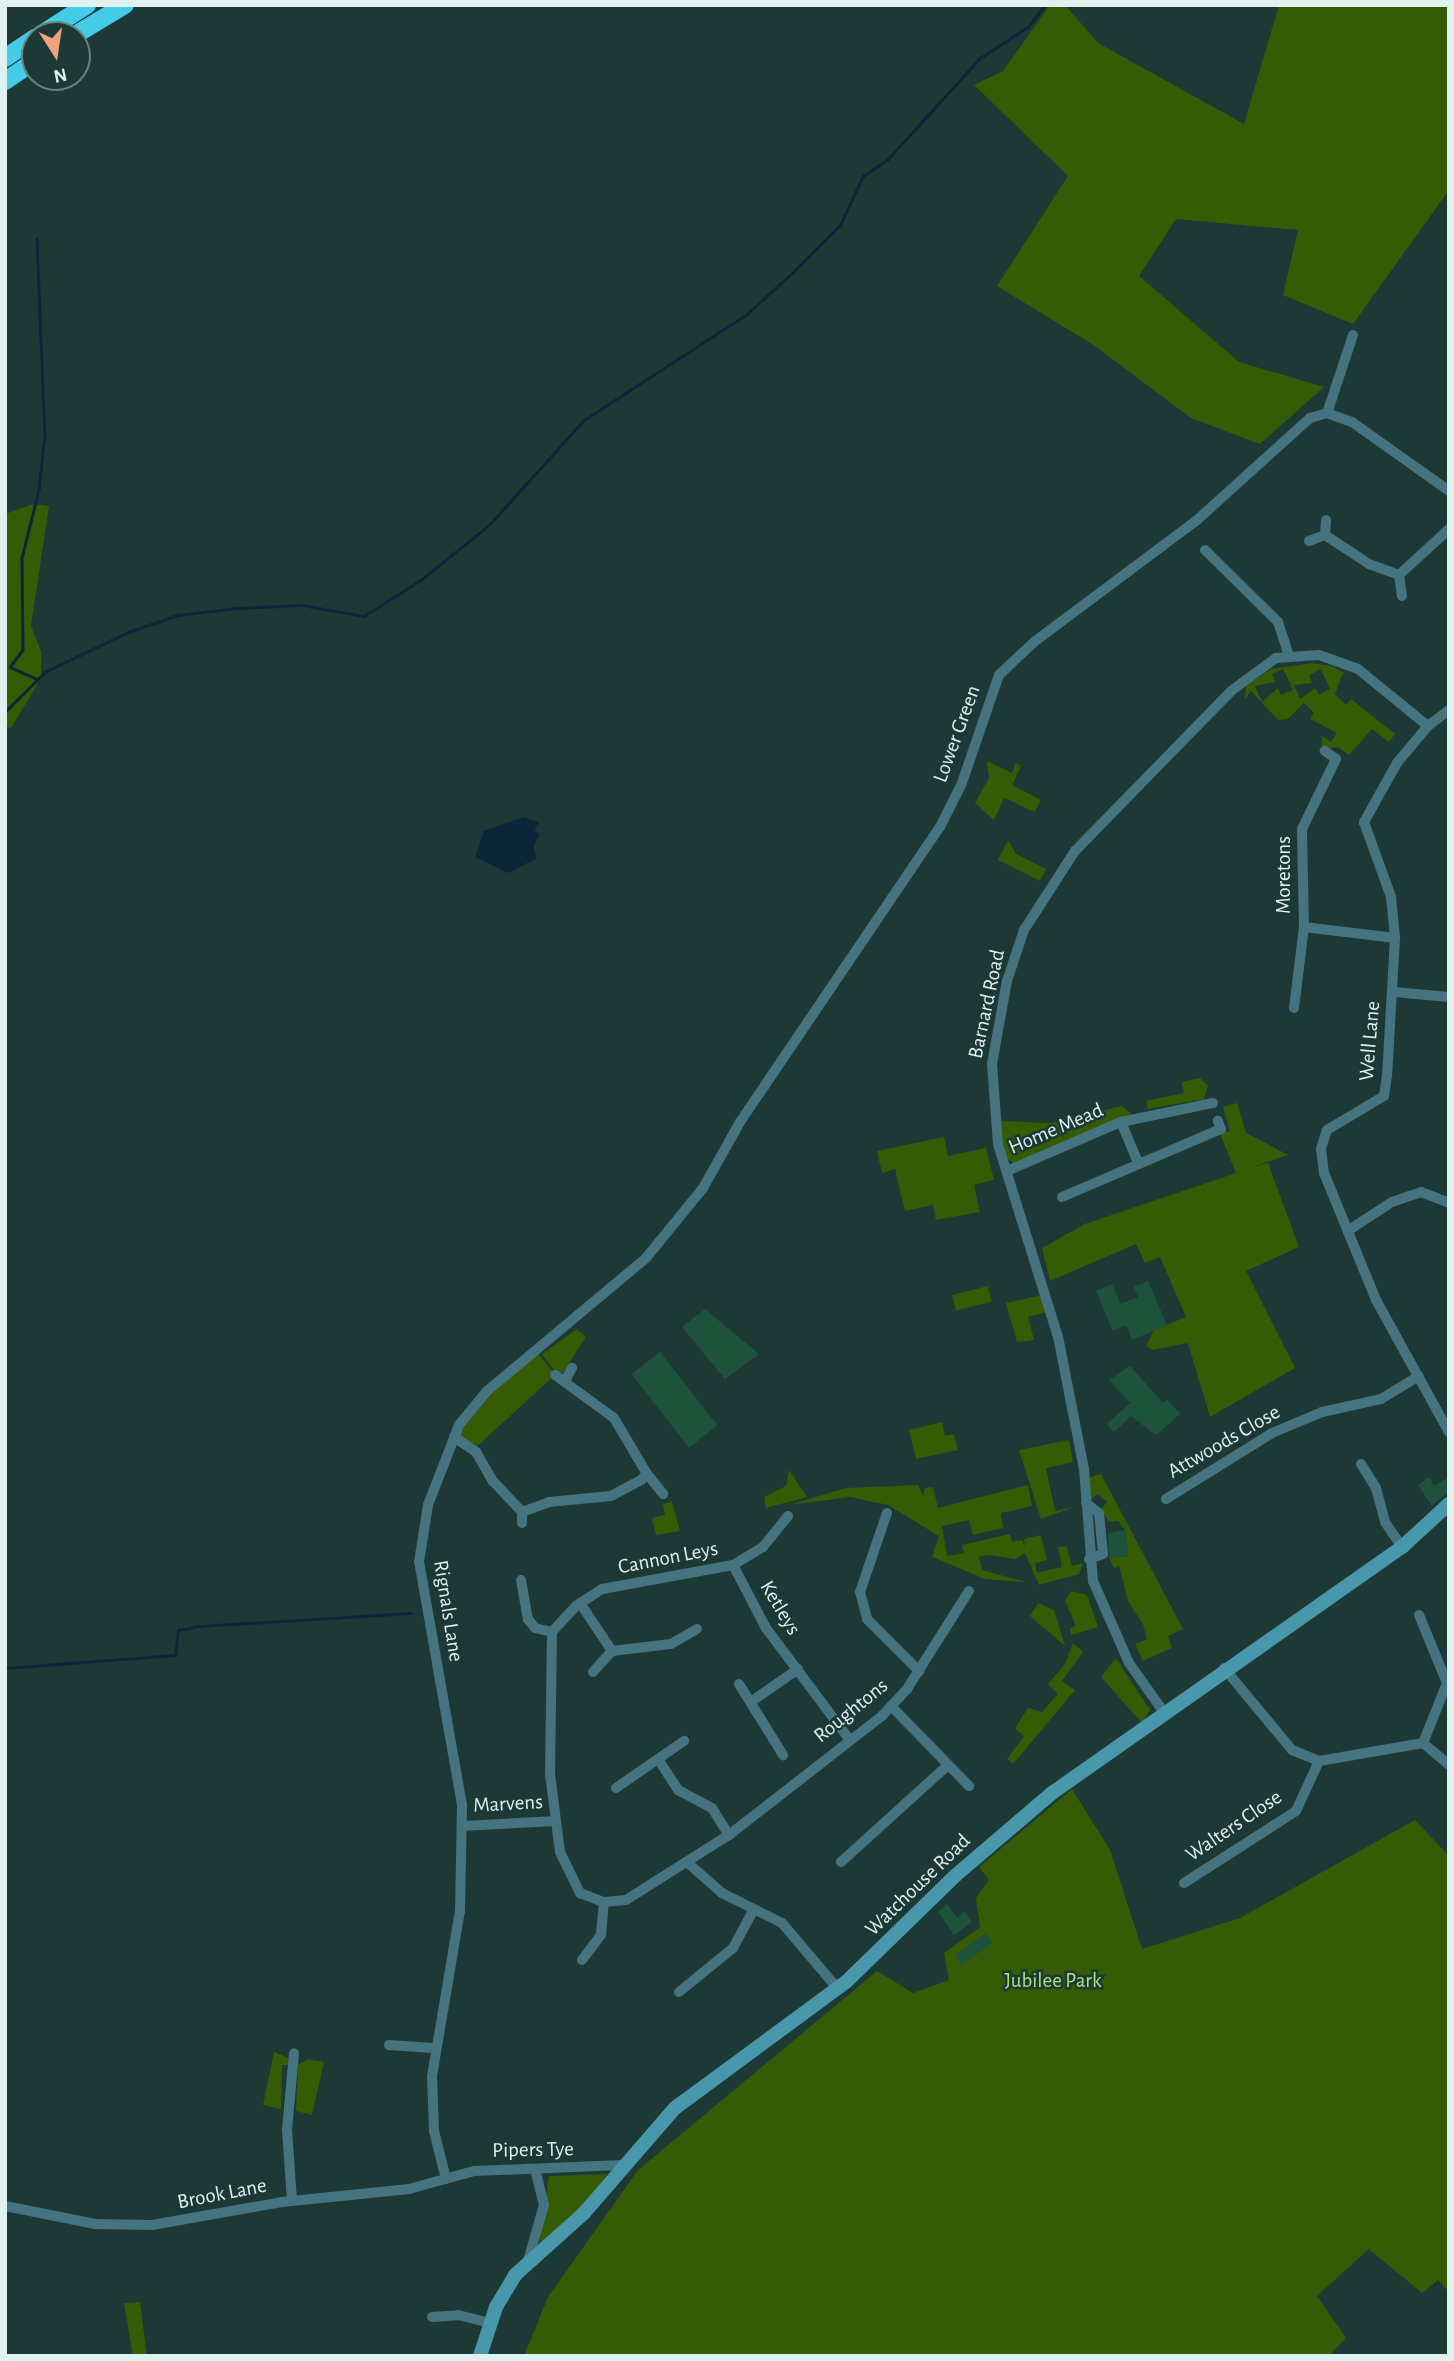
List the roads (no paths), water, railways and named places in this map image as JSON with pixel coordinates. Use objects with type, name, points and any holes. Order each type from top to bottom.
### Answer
[{"type":"highway","points":[[62,21],[87,5]]},
{"type":"highway","points":[[91,25],[125,5]]},
{"type":"highway","points":[[5,58],[21,47]]},
{"type":"highway","points":[[5,81],[21,70]]},
{"type":"street","points":[[1353,335],[1327,413],[1352,422],[1449,491]]},
{"type":"street","name":"Lower Green","points":[[740,1122],[940,827],[962,783],[999,675],[1034,642],[1196,520],[1310,418],[1327,413]]},
{"type":"street","points":[[1325,535],[1326,520]]},
{"type":"street","points":[[1399,575],[1449,529]]},
{"type":"street","points":[[1309,541],[1325,535]]},
{"type":"street","points":[[1325,535],[1369,564],[1399,575]]},
{"type":"street","points":[[1205,550],[1278,622],[1289,655],[1319,654],[1358,669],[1428,726]]},
{"type":"street","points":[[1399,575],[1402,596]]},
{"type":"street","name":"Barnard Road","points":[[1163,1711],[1110,1627],[1089,1559],[1084,1469],[1058,1337],[998,1144],[992,1064],[1007,981],[1024,930],[1075,851],[1231,691],[1289,655]]},
{"type":"street","name":"Well Lane","points":[[1449,710],[1428,726],[1384,782],[1364,822],[1391,897],[1395,938],[1394,992],[1384,1096],[1327,1130],[1321,1149],[1324,1173],[1376,1300],[1449,1432]]},
{"type":"street","name":"Moretons","points":[[1294,1007],[1304,927],[1302,829],[1336,759],[1325,751]]},
{"type":"street","name":"Moretons","points":[[1304,927],[1395,938]]},
{"type":"street","points":[[1394,992],[1449,997]]},
{"type":"street","name":"Home Mead","points":[[1007,1171],[1121,1122],[1213,1102]]},
{"type":"street","points":[[1062,1197],[1137,1160],[1221,1129],[1218,1121]]},
{"type":"street","name":"Rignals Lane","points":[[446,2179],[432,2117],[433,2049],[459,1919],[462,1826],[454,1749],[419,1562],[425,1516],[454,1437],[487,1391],[646,1258],[703,1188],[740,1122]]},
{"type":"street","name":"Home Mead","points":[[1121,1122],[1137,1160]]},
{"type":"street","points":[[1349,1230],[1392,1202],[1421,1192],[1449,1203]]},
{"type":"street","points":[[565,1381],[572,1368]]},
{"type":"street","points":[[555,1375],[614,1418],[663,1494]]},
{"type":"street","name":"Attwoods Close","points":[[1166,1499],[1272,1433],[1322,1412],[1381,1399],[1419,1376]]},
{"type":"street","points":[[454,1437],[476,1452],[522,1517],[549,1502],[611,1496],[648,1474]]},
{"type":"street","points":[[1361,1464],[1376,1488],[1385,1522],[1402,1547]]},
{"type":"street","name":"Watchouse Road","points":[[480,2356],[490,2323],[504,2292],[528,2261],[583,2213],[622,2165],[698,2089],[838,1989],[1005,1832],[1163,1711],[1402,1547],[1449,1504]]},
{"type":"street","points":[[887,1513],[860,1592],[867,1619],[919,1671]]},
{"type":"street","name":"Cannon Leys","points":[[552,1632],[580,1603],[602,1589],[733,1565],[763,1547],[788,1516]]},
{"type":"street","name":"Ketleys","points":[[733,1565],[766,1628],[849,1739]]},
{"type":"street","points":[[521,1580],[528,1619],[535,1628],[552,1632],[547,1709],[556,1821],[568,1875],[580,1893],[604,1902],[601,1935],[582,1960]]},
{"type":"street","name":"Roughtons","points":[[604,1902],[638,1895],[729,1835],[891,1706],[919,1671],[970,1591]]},
{"type":"street","points":[[580,1603],[612,1651]]},
{"type":"street","points":[[1419,1615],[1447,1683],[1423,1743]]},
{"type":"street","points":[[593,1672],[612,1651],[671,1644],[697,1629]]},
{"type":"street","points":[[1224,1668],[1292,1750],[1319,1760],[1423,1743],[1449,1765]]},
{"type":"street","points":[[752,1701],[798,1669]]},
{"type":"street","points":[[739,1684],[783,1755]]},
{"type":"street","points":[[891,1706],[969,1786]]},
{"type":"street","points":[[616,1788],[684,1741]]},
{"type":"street","points":[[658,1759],[678,1790],[712,1808],[729,1835]]},
{"type":"street","name":"Walters Close","points":[[1184,1883],[1296,1811],[1319,1760]]},
{"type":"street","points":[[841,1862],[947,1766]]},
{"type":"street","name":"Marvens","points":[[462,1826],[556,1821]]},
{"type":"street","points":[[688,1863],[706,1883],[782,1923],[838,1989]]},
{"type":"street","points":[[679,1992],[733,1948],[754,1909]]},
{"type":"street","points":[[389,2045],[433,2049]]},
{"type":"street","points":[[292,2201],[287,2130],[294,2053]]},
{"type":"street","name":"Pipers Tye","points":[[446,2179],[482,2171],[622,2165]]},
{"type":"street","points":[[528,2261],[544,2206],[536,2169]]},
{"type":"street","name":"Brook Lane","points":[[5,2206],[129,2227],[292,2201],[400,2190],[446,2179]]},
{"type":"street","points":[[432,2317],[458,2315],[490,2323]]},
{"type":"water","points":[[523,817],[539,822],[534,830],[540,834],[533,848],[537,858],[508,873],[475,857],[484,831]]},
{"type":"waterway","points":[[5,712],[45,672],[128,632],[178,615],[237,608],[302,605],[364,616],[422,579],[489,525],[584,420],[747,314],[793,272],[840,225],[863,176],[888,159],[980,58],[1028,27],[1045,5]]},
{"type":"waterway","points":[[37,239],[45,435],[39,490],[22,558],[23,650],[10,667],[37,679]]},
{"type":"waterway","points":[[5,1668],[175,1655],[178,1630],[200,1626],[411,1613]]},
{"type":"park label","name":"Jubilee Park","points":[[1053,1981]]}]
